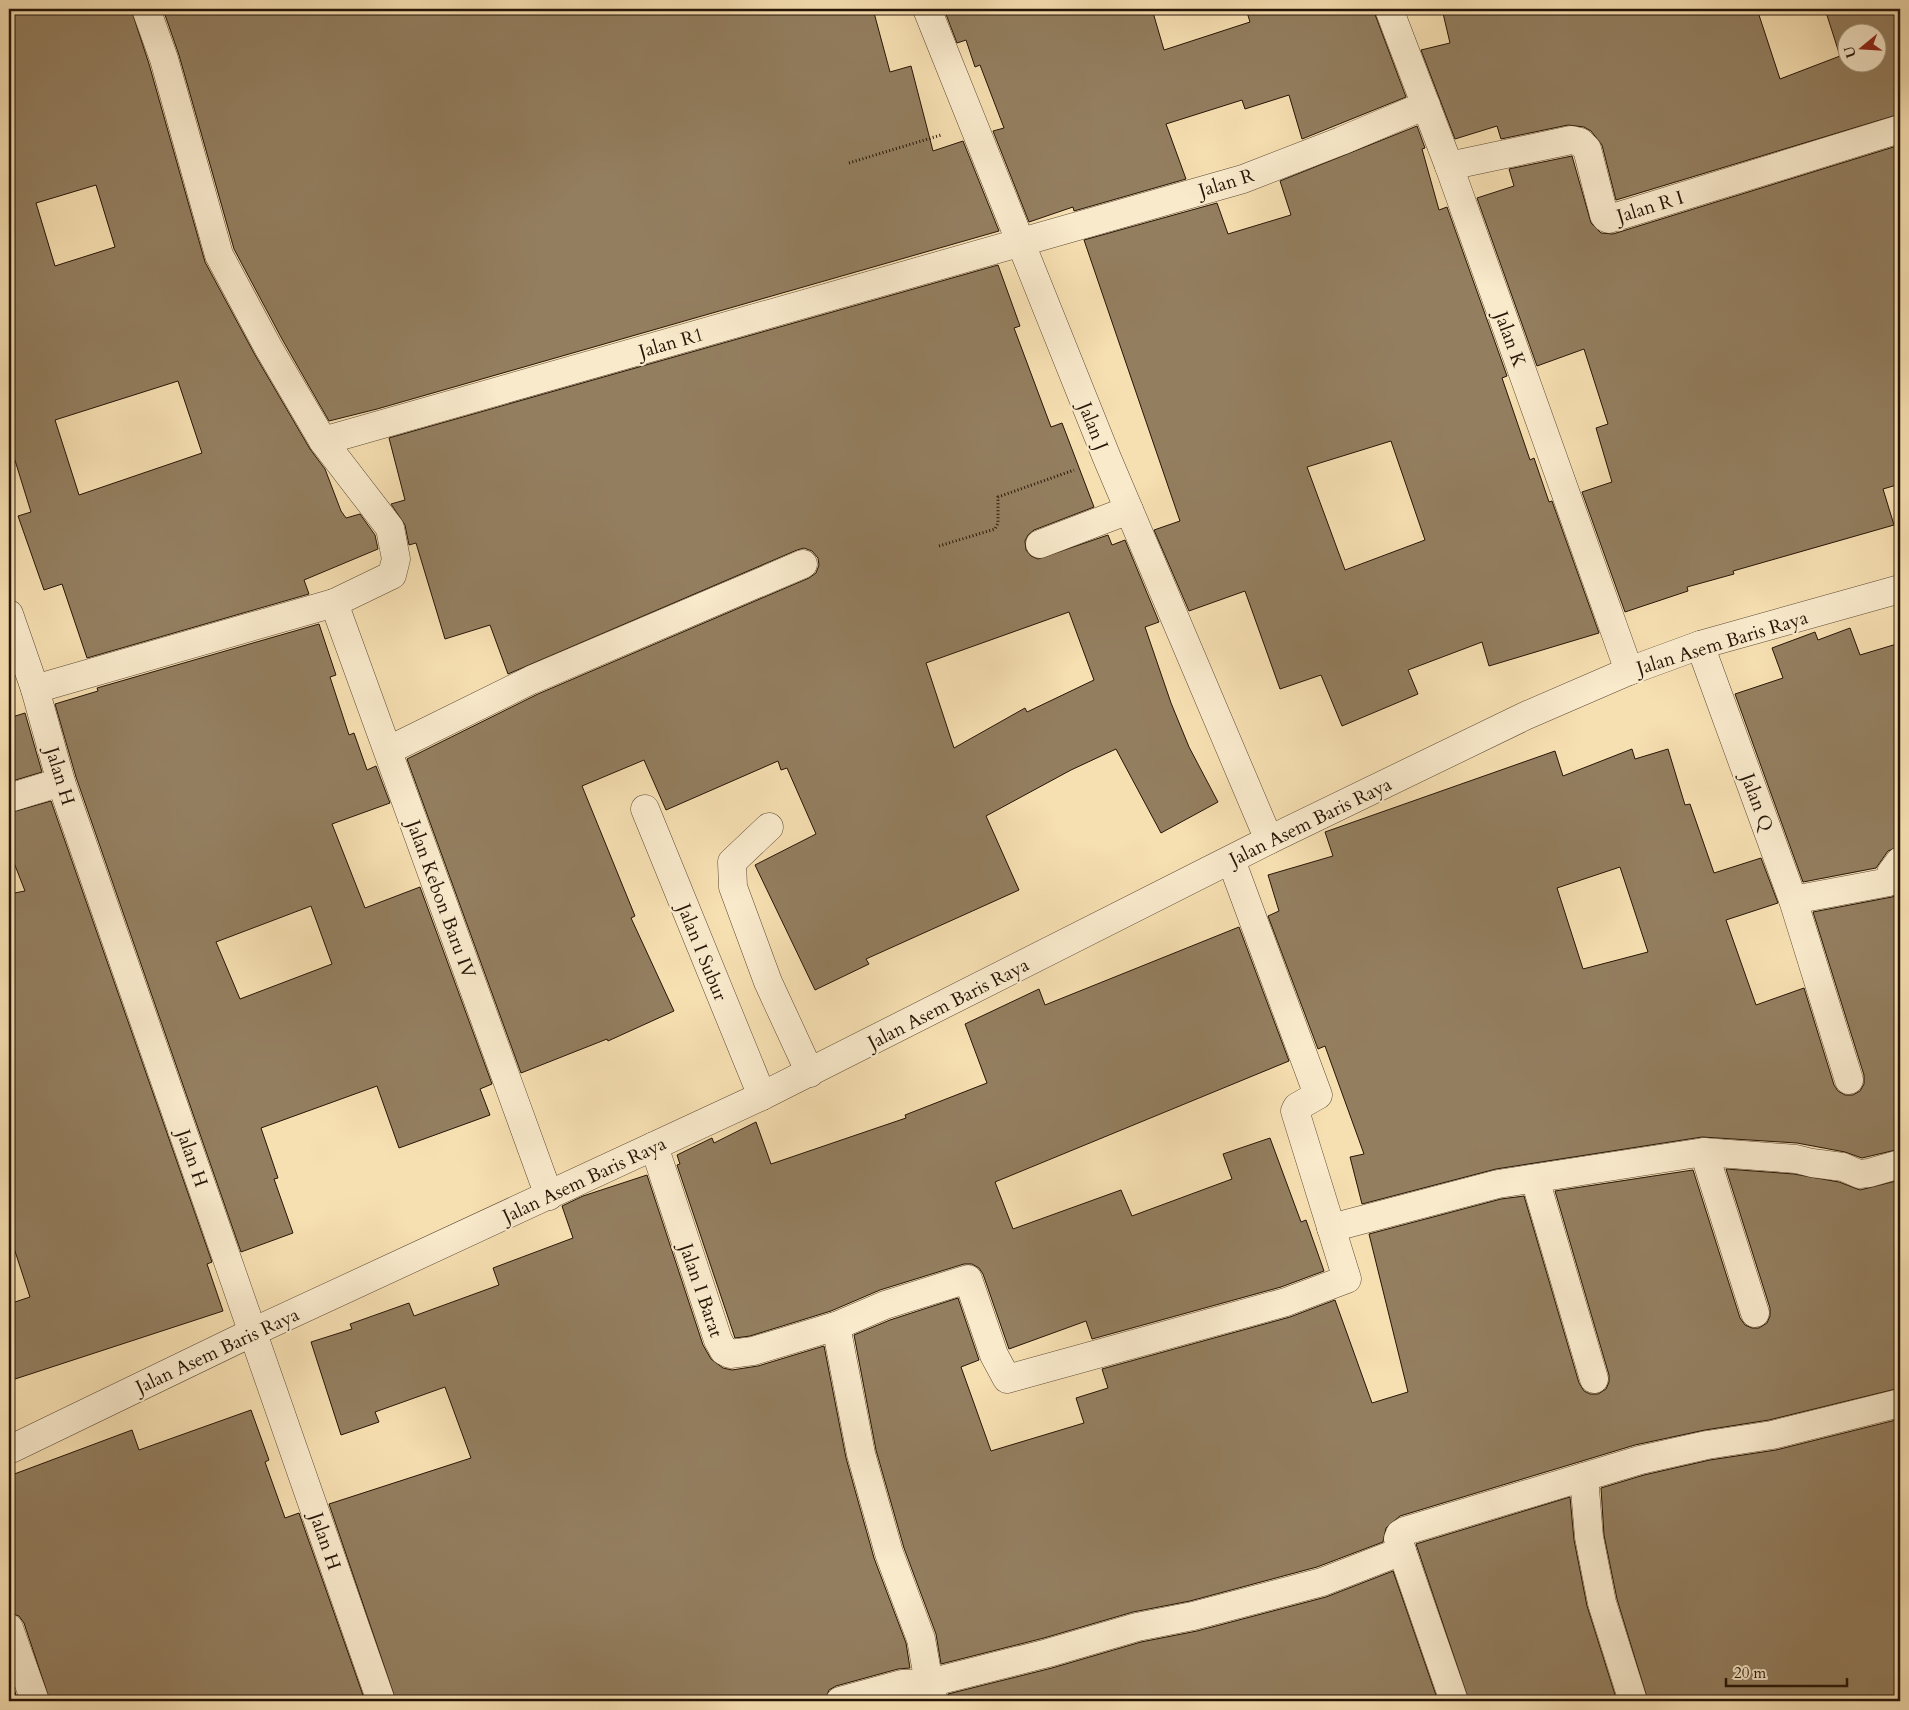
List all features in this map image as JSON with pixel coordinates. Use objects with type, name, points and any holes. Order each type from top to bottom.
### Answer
[{"type":"street","points":[[35,689],[334,603],[392,575],[396,559],[390,528],[323,440],[268,347],[219,256],[164,59],[146,9]]},
{"type":"street","name":"Jalan J","points":[[927,9],[1107,458],[1269,840]]},
{"type":"street","name":"Jalan K","points":[[1389,9],[1449,166],[1630,671]]},
{"type":"street","name":"Jalan R","points":[[1019,242],[1243,179],[1342,141],[1426,105]]},
{"type":"street","name":"Jalan R I","points":[[1449,166],[1571,140],[1580,142],[1587,149],[1604,215],[1609,219],[1900,129]]},
{"type":"street","name":"Jalan R1","points":[[323,440],[1019,242]]},
{"type":"street","points":[[1040,544],[1129,510]]},
{"type":"street","points":[[389,750],[531,680],[803,564]]},
{"type":"street","name":"Jalan Asem Baris Raya","points":[[9,1450],[253,1332],[810,1073],[1269,840],[1525,716],[1630,671],[1700,645],[1900,589]]},
{"type":"street","name":"Jalan Kebon Baru IV","points":[[334,603],[389,750],[549,1196]]},
{"type":"street","name":"Jalan H","points":[[9,618],[35,689],[61,782],[381,1701]]},
{"type":"street","name":"Jalan Q","points":[[1700,645],[1793,900],[1850,1080]]},
{"type":"street","points":[[9,798],[61,782]]},
{"type":"street","name":"Jalan I Subur","points":[[645,808],[762,1096]]},
{"type":"street","points":[[769,827],[732,862],[730,871],[733,888],[768,982],[810,1073]]},
{"type":"street","points":[[932,1692],[921,1638],[889,1554],[861,1454],[836,1326],[885,1305],[968,1279],[994,1356],[1007,1380],[1286,1302],[1347,1279],[1295,1111],[1297,1107],[1318,1095],[1231,860]]},
{"type":"street","points":[[1793,900],[1889,882],[1891,873],[1900,861]]},
{"type":"street","name":"Jalan I Barat","points":[[654,1146],[718,1340],[724,1351],[734,1354],[753,1351],[836,1326]]},
{"type":"street","points":[[1331,1228],[1498,1184],[1536,1180],[1704,1152],[1796,1159],[1843,1167],[1859,1174],[1900,1164]]},
{"type":"street","points":[[1704,1152],[1754,1313]]},
{"type":"street","points":[[1536,1180],[1594,1379]]},
{"type":"street","points":[[1454,1701],[1398,1539],[1400,1534],[1640,1460],[1707,1444],[1772,1435],[1900,1403]]},
{"type":"street","points":[[1584,1477],[1589,1537],[1602,1603],[1633,1701]]},
{"type":"street","points":[[840,1701],[902,1684],[932,1692],[1137,1627],[1193,1616],[1322,1582],[1402,1551]]},
{"type":"street","points":[[9,1628],[35,1701]]},
{"type":"path","points":[[849,163],[973,126]]},
{"type":"path","points":[[939,546],[995,529],[998,523],[998,497],[1107,458]]},
{"type":"building","points":[[9,9],[131,9],[149,64],[205,262],[255,355],[310,449],[325,469],[341,511],[346,518],[360,514],[375,535],[378,549],[304,580],[309,594],[87,658],[62,584],[44,590],[18,516],[31,512],[9,441]],"holes":[[[96,185],[115,247],[55,266],[36,203]],[[178,381],[202,453],[79,495],[55,420]]]},
{"type":"building","points":[[163,9],[873,9],[890,72],[911,66],[933,151],[963,141],[999,231],[377,409],[329,421],[234,249],[179,55]]},
{"type":"building","points":[[944,9],[1152,9],[1164,50],[1250,22],[1246,9],[1373,9],[1406,97],[1302,139],[1289,95],[1245,109],[1242,100],[1166,124],[1186,179],[1074,211],[1073,207],[1029,222],[993,131],[1004,128],[980,65],[975,67],[966,40],[957,43]]},
{"type":"building","points":[[1442,9],[1757,9],[1780,79],[1836,58],[1836,72],[1886,72],[1886,22],[1836,22],[1836,43],[1825,9],[1900,9],[1900,114],[1616,200],[1602,145],[1591,131],[1584,127],[1568,125],[1501,139],[1497,126],[1455,139],[1421,50],[1450,43]]},
{"type":"building","points":[[1417,126],[1425,148],[1422,149],[1439,210],[1447,207],[1507,376],[1502,378],[1530,460],[1534,458],[1549,502],[1552,501],[1599,633],[1489,666],[1482,642],[1408,670],[1418,694],[1342,726],[1321,675],[1280,689],[1245,591],[1189,611],[1154,530],[1180,521],[1084,240],[1217,203],[1228,234],[1291,215],[1280,181]],"holes":[[[1391,441],[1425,540],[1345,570],[1307,467]]]},
{"type":"building","points":[[1900,145],[1900,484],[1883,489],[1894,525],[1733,571],[1734,574],[1687,587],[1688,591],[1625,612],[1582,492],[1612,482],[1596,428],[1608,424],[1584,349],[1537,366],[1477,198],[1514,186],[1509,169],[1572,156],[1591,223],[1601,233],[1613,234]]},
{"type":"building","points":[[998,265],[1020,326],[1014,328],[1051,427],[1062,423],[1094,507],[1034,530],[1025,541],[1026,550],[1031,556],[1038,559],[1108,535],[1112,545],[1125,540],[1159,622],[1145,627],[1171,703],[1189,747],[1218,802],[1161,833],[1116,749],[1071,770],[986,816],[1019,890],[866,959],[869,964],[815,990],[755,865],[816,834],[787,768],[781,770],[778,761],[666,810],[644,760],[582,786],[635,916],[631,918],[674,1011],[608,1041],[607,1039],[521,1073],[407,759],[538,694],[809,578],[816,573],[819,565],[818,558],[812,551],[804,548],[797,550],[508,674],[490,625],[445,639],[416,543],[409,545],[405,525],[391,504],[405,500],[389,438]],"holes":[[[1069,612],[1094,680],[1027,712],[1025,708],[954,748],[926,663]]]},
{"type":"building","points":[[319,624],[336,675],[330,677],[349,735],[354,733],[367,770],[376,766],[390,803],[332,824],[365,908],[420,887],[492,1084],[480,1089],[490,1115],[399,1148],[377,1086],[261,1128],[278,1178],[274,1179],[293,1233],[241,1252],[76,777],[55,704],[98,691],[97,688]],"holes":[[[311,906],[332,964],[240,999],[216,942]]]},
{"type":"building","points":[[1850,628],[1860,655],[1900,643],[1900,846],[1888,851],[1876,868],[1803,882],[1735,694],[1783,678],[1772,648],[1815,632],[1818,640]]},
{"type":"building","points":[[25,713],[42,772],[9,782],[9,718]]},
{"type":"building","points":[[1632,749],[1635,759],[1668,749],[1685,805],[1690,804],[1714,873],[1761,858],[1778,903],[1726,920],[1756,1005],[1804,988],[1834,1085],[1838,1091],[1845,1095],[1853,1095],[1860,1091],[1864,1084],[1864,1075],[1813,912],[1892,897],[1900,893],[1900,1149],[1862,1158],[1845,1152],[1797,1143],[1702,1137],[1496,1169],[1362,1204],[1350,1157],[1364,1154],[1325,1046],[1318,1049],[1268,916],[1279,911],[1268,875],[1333,856],[1325,832],[1555,751],[1563,776]],"holes":[[[1620,867],[1648,952],[1583,969],[1557,888]]]},
{"type":"building","points":[[51,801],[212,1262],[207,1264],[223,1311],[9,1381],[9,1304],[30,1297],[9,1233],[9,894],[25,891],[9,850],[9,813]]},
{"type":"building","points":[[1239,927],[1289,1061],[995,1182],[1013,1229],[1121,1190],[1132,1216],[1232,1179],[1223,1154],[1270,1138],[1301,1222],[1306,1220],[1324,1271],[1281,1287],[1092,1339],[1086,1321],[1009,1349],[983,1274],[979,1268],[972,1264],[964,1264],[880,1290],[831,1311],[750,1336],[735,1338],[677,1165],[680,1164],[677,1155],[712,1138],[714,1143],[756,1122],[771,1164],[906,1118],[905,1115],[987,1083],[965,1024],[1039,989],[1045,1005]]},
{"type":"building","points":[[1726,1169],[1794,1174],[1839,1182],[1860,1190],[1900,1180],[1900,1388],[1769,1420],[1705,1430],[1635,1445],[1400,1516],[1386,1528],[1383,1542],[1317,1567],[1190,1601],[1133,1612],[1044,1638],[941,1664],[936,1634],[904,1548],[876,1450],[854,1335],[890,1320],[958,1298],[979,1360],[961,1367],[991,1451],[1084,1423],[1076,1398],[1108,1388],[1102,1369],[1290,1317],[1335,1300],[1372,1403],[1408,1392],[1369,1234],[1501,1199],[1524,1196],[1579,1383],[1584,1391],[1590,1394],[1598,1394],[1606,1389],[1609,1375],[1555,1191],[1693,1170],[1740,1318],[1745,1325],[1759,1328],[1767,1323],[1770,1316],[1770,1308]]},
{"type":"building","points":[[647,1175],[703,1345],[711,1359],[723,1368],[732,1370],[758,1366],[824,1346],[846,1458],[874,1558],[906,1643],[910,1668],[898,1669],[836,1686],[829,1690],[825,1701],[396,1701],[329,1504],[471,1458],[445,1387],[375,1412],[379,1422],[341,1435],[311,1342],[352,1329],[350,1324],[409,1303],[414,1316],[499,1285],[493,1268],[573,1238],[562,1206],[583,1196]]},
{"type":"building","points":[[251,1410],[269,1460],[265,1462],[285,1518],[299,1513],[365,1701],[50,1701],[24,1623],[19,1616],[9,1613],[9,1476],[132,1430],[139,1450]]},
{"type":"building","points":[[1900,1419],[1900,1701],[1648,1701],[1617,1599],[1604,1535],[1601,1488],[1644,1475],[1710,1460],[1776,1450]]},
{"type":"building","points":[[1570,1497],[1574,1540],[1587,1606],[1617,1701],[1469,1701],[1416,1544]]},
{"type":"building","points":[[1393,1571],[1438,1701],[949,1701],[948,1694],[1052,1668],[1141,1642],[1197,1631],[1326,1597]]},
{"type":"building","points":[[9,1674],[18,1701],[9,1701]]}]
